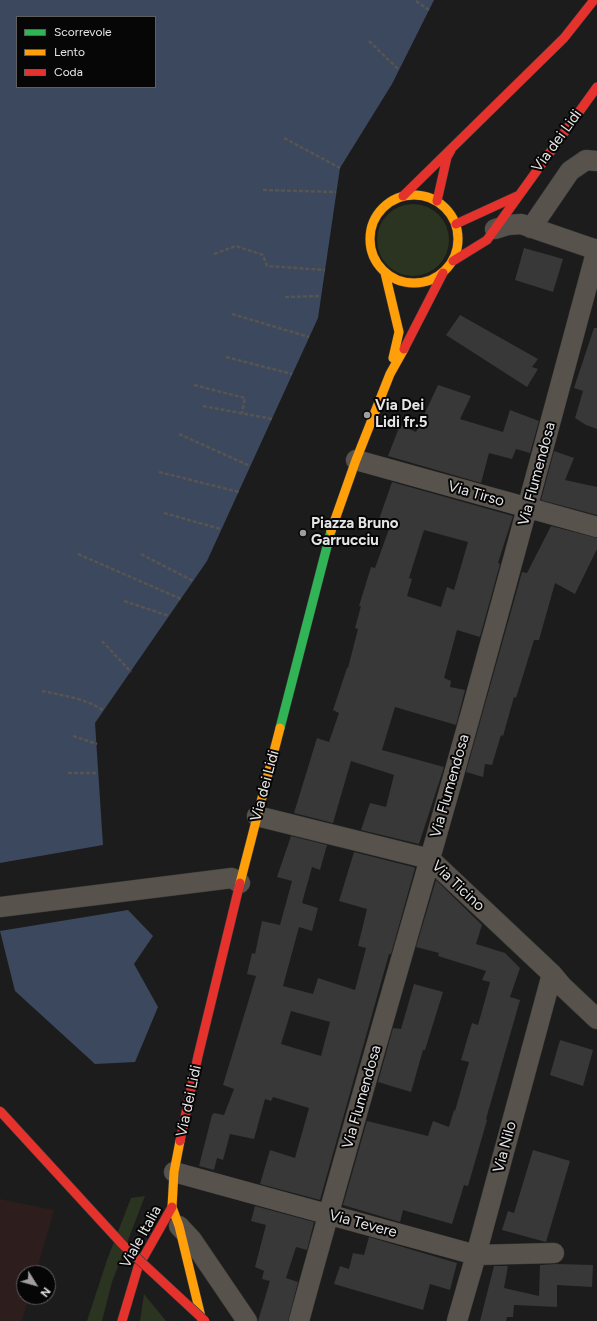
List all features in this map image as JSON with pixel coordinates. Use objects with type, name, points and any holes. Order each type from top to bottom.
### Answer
[{"type":"main road","points":[[404,196],[423,175],[564,38],[594,0]]},
{"type":"main road","name":"Via dei Lidi","points":[[452,261],[487,240],[568,125],[597,87]]},
{"type":"main road","points":[[437,201],[447,158],[453,147]]},
{"type":"main road","points":[[420,195],[437,201],[448,211],[456,224],[458,243],[452,261],[443,273],[422,283],[399,281],[385,273],[376,261],[370,244],[373,221],[382,208],[396,198],[404,196],[420,195]]},
{"type":"main road","points":[[456,224],[518,196]]},
{"type":"main road","name":"Via dei Lidi","points":[[385,273],[399,332],[390,374]]},
{"type":"main road","name":"Via dei Lidi","points":[[172,1207],[174,1172],[198,1056],[240,883],[331,530],[356,460],[390,374],[410,340],[443,273]]},
{"type":"main road","points":[[0,1111],[123,1246],[205,1321]]},
{"type":"main road","name":"Viale Italia","points":[[172,1207],[179,1226],[202,1321]]},
{"type":"main road","name":"Viale Italia","points":[[122,1321],[138,1267],[172,1207]]},
{"type":"street","points":[[531,228],[570,171],[586,160],[597,161]]},
{"type":"street","points":[[495,229],[508,225],[521,224],[597,250]]},
{"type":"street","name":"Via Flumendosa","points":[[299,1321],[528,508],[597,250]]},
{"type":"street","name":"Via Tirso","points":[[356,460],[597,527]]},
{"type":"street","name":"Via Ticino","points":[[257,816],[430,859],[552,974],[562,986],[597,1019]]},
{"type":"street","points":[[0,907],[232,878],[240,883]]},
{"type":"street","name":"Via Nilo","points":[[457,1321],[552,974]]},
{"type":"street","name":"Via Tevere","points":[[174,1172],[476,1255],[554,1253]]},
{"type":"street","points":[[179,1226],[192,1240],[247,1321]]},
{"type":"path","points":[[416,1],[429,10]]},
{"type":"path","points":[[369,40],[399,70]]},
{"type":"path","points":[[284,138],[340,168]]},
{"type":"path","points":[[263,190],[336,192]]},
{"type":"path","points":[[214,254],[236,246],[263,255],[267,266],[325,270]]},
{"type":"path","points":[[284,297],[321,296]]},
{"type":"path","points":[[232,314],[309,337]]},
{"type":"path","points":[[226,357],[292,374]]},
{"type":"path","points":[[194,385],[246,398],[242,413]]},
{"type":"path","points":[[203,406],[272,419]]},
{"type":"path","points":[[179,434],[250,466]]},
{"type":"path","points":[[159,472],[239,492]]},
{"type":"path","points":[[164,513],[221,528]]},
{"type":"path","points":[[78,554],[181,599]]},
{"type":"path","points":[[141,554],[193,580]]},
{"type":"path","points":[[124,601],[169,616]]},
{"type":"path","points":[[102,641],[131,672]]},
{"type":"path","points":[[42,691],[97,706],[104,711]]},
{"type":"path","points":[[73,736],[97,744]]},
{"type":"path","points":[[68,773],[98,773]]},
{"type":"shaded area","points":[[0,1199],[54,1210],[38,1265],[16,1265],[16,1305],[27,1305],[22,1321],[0,1321]]},
{"type":"green space","points":[[413,204],[433,210],[443,220],[449,240],[443,260],[433,270],[413,276],[393,270],[383,260],[377,240],[383,220],[393,210]]},
{"type":"green space","points":[[145,1196],[112,1282],[102,1321],[87,1321],[107,1260],[131,1198]]},
{"type":"green space","points":[[144,1294],[166,1321],[140,1321]]},
{"type":"water","points":[[0,0],[434,0],[392,84],[340,168],[318,318],[207,561],[95,723],[103,845],[0,863]]},
{"type":"water","points":[[128,910],[153,936],[134,964],[158,1007],[135,1062],[95,1064],[15,991],[0,931]]},
{"type":"building","points":[[524,248],[563,259],[553,292],[515,280]]},
{"type":"building","points":[[460,315],[538,359],[532,367],[538,369],[527,387],[446,335]]},
{"type":"building","points":[[594,328],[597,328],[597,429],[586,425],[575,418],[583,391],[574,388]]},
{"type":"building","points":[[438,385],[471,396],[460,419],[503,432],[510,410],[539,421],[530,453],[516,449],[512,459],[489,453],[481,483],[388,456],[400,425],[416,432]]},
{"type":"building","points":[[554,451],[574,458],[565,480],[597,487],[597,515],[541,500]]},
{"type":"building","points":[[392,482],[513,516],[498,563],[500,564],[480,637],[457,630],[444,678],[451,681],[450,687],[465,690],[456,725],[395,707],[382,750],[444,767],[419,844],[361,830],[370,803],[386,807],[394,775],[351,761],[333,823],[294,813],[317,738],[329,742],[339,713],[333,710],[348,668],[358,629],[355,628],[361,606],[359,606],[371,567],[375,568],[389,529],[377,525]],"holes":[[[424,530],[468,542],[454,590],[447,587],[441,607],[407,596],[412,579],[409,578]]]},
{"type":"building","points":[[551,526],[597,538],[597,549],[575,594],[555,583],[539,640],[534,640],[516,698],[514,697],[503,736],[501,735],[492,765],[485,764],[483,777],[466,772],[522,572],[527,573]]},
{"type":"building","points":[[291,836],[327,845],[320,870],[312,867],[302,903],[318,908],[312,931],[299,927],[283,986],[313,994],[318,978],[355,990],[366,948],[358,946],[367,909],[339,901],[354,852],[415,868],[391,954],[389,954],[320,1200],[260,1184],[270,1150],[295,1158],[309,1108],[273,1097],[271,1101],[265,1099],[254,1139],[230,1134],[223,1160],[217,1158],[214,1170],[199,1166],[212,1115],[214,1113],[224,1115],[234,1089],[223,1085],[256,976],[247,974],[252,953],[255,954],[262,921],[280,925],[292,881],[277,877]],"holes":[[[291,1011],[330,1022],[321,1056],[281,1044]]]},
{"type":"building","points":[[436,880],[482,925],[476,944],[505,953],[520,968],[510,997],[520,1000],[468,1186],[464,1185],[452,1224],[403,1210],[400,1222],[343,1205],[367,1121],[428,1136],[433,1121],[449,1127],[454,1110],[455,1111],[469,1062],[461,1060],[472,1023],[478,1025],[490,982],[482,980],[486,971],[438,956],[439,953],[416,947]]},
{"type":"building","points":[[414,984],[443,992],[425,1050],[423,1050],[411,1092],[378,1082],[393,1028],[401,1029]]},
{"type":"building","points":[[560,1040],[593,1050],[583,1086],[550,1075]]},
{"type":"building","points":[[533,1150],[570,1161],[546,1242],[502,1230],[508,1211],[514,1213]]},
{"type":"building","points":[[255,1206],[314,1222],[307,1250],[296,1247],[286,1278],[298,1282],[288,1321],[258,1321],[270,1281],[262,1279],[264,1271],[255,1267],[266,1225],[251,1221]]},
{"type":"building","points":[[369,1237],[457,1263],[450,1290],[430,1284],[423,1310],[334,1284],[340,1266],[349,1269],[353,1253],[364,1255]]},
{"type":"building","points":[[540,1265],[593,1265],[592,1287],[557,1285],[557,1307],[514,1305],[513,1317],[507,1317],[506,1321],[480,1321],[494,1266],[508,1266],[504,1288],[539,1296]]},
{"type":"traffic: fast","points":[[280,728],[331,531]]},
{"type":"traffic: slow","points":[[414,195],[431,198],[439,202],[451,214],[455,222],[458,239],[455,256],[451,264],[439,276],[431,280],[414,283],[397,280],[389,276],[377,264],[373,256],[370,239],[373,222],[377,214],[389,202],[397,198],[414,195]]},
{"type":"traffic: slow","points":[[385,273],[399,332],[393,358]]},
{"type":"traffic: slow","points":[[331,531],[356,460],[390,374],[404,349]]},
{"type":"traffic: slow","points":[[240,883],[280,728]]},
{"type":"traffic: slow","points":[[180,1141],[174,1172],[172,1207],[179,1226],[202,1321]]},
{"type":"traffic: jam","points":[[403,196],[564,38],[594,0]]},
{"type":"traffic: jam","points":[[453,261],[487,240],[597,87]]},
{"type":"traffic: jam","points":[[437,201],[447,157],[451,150]]},
{"type":"traffic: jam","points":[[456,224],[517,196]]},
{"type":"traffic: jam","points":[[404,349],[443,273]]},
{"type":"traffic: jam","points":[[180,1141],[198,1056],[240,883]]},
{"type":"traffic: jam","points":[[0,1111],[123,1245],[205,1321]]},
{"type":"traffic: jam","points":[[122,1321],[138,1267],[172,1207]]},
{"type":"place","name":"Via Dei Lidi fr.5","points":[[367,415]]},
{"type":"place","name":"Piazza Bruno Garrucciu","points":[[303,533]]}]
